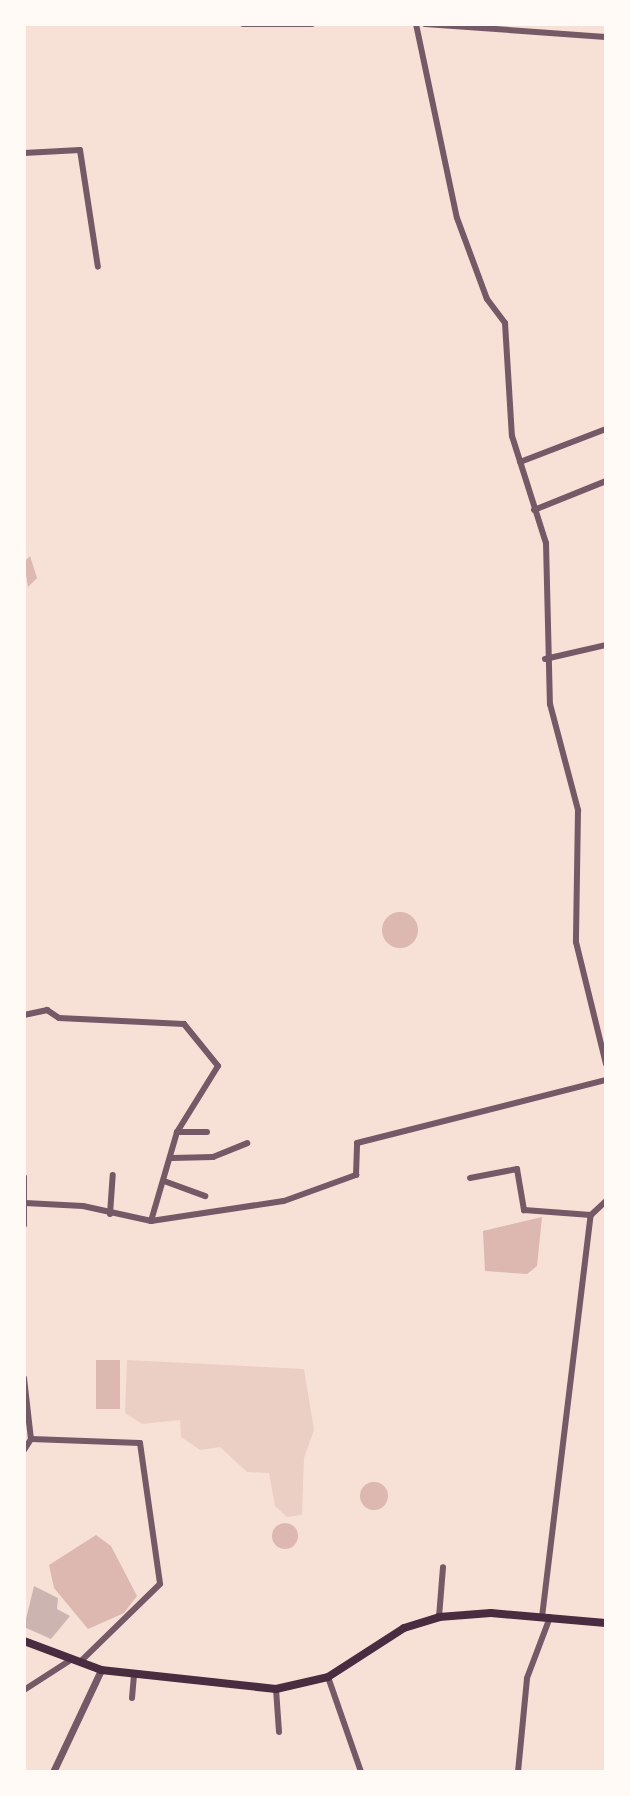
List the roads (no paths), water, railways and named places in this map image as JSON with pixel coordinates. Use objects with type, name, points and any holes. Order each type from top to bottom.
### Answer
[{"type":"main road","points":[[24,1641],[101,1670],[134,1676],[276,1689],[328,1677],[404,1628],[439,1617],[546,1617],[606,1623]]},
{"type":"street","points":[[243,24],[312,24]]},
{"type":"street","points":[[416,24],[457,218],[487,299],[505,323],[520,462],[546,543],[545,659],[578,810],[576,942],[606,1064]]},
{"type":"street","points":[[425,24],[606,37]]},
{"type":"street","points":[[24,153],[80,150],[98,267]]},
{"type":"street","points":[[520,462],[606,429]]},
{"type":"street","points":[[534,510],[606,481]]},
{"type":"street","points":[[545,659],[606,645]]},
{"type":"street","points":[[24,1015],[47,1010],[59,1018],[184,1024],[218,1066],[177,1132],[172,1158],[151,1221]]},
{"type":"street","points":[[25,1203],[151,1221],[316,1192],[356,1175],[357,1143],[606,1080]]},
{"type":"street","points":[[177,1132],[207,1132]]},
{"type":"street","points":[[172,1158],[213,1157],[247,1143]]},
{"type":"street","points":[[470,1178],[517,1169],[524,1210],[591,1215]]},
{"type":"street","points":[[110,1214],[113,1175]]},
{"type":"street","points":[[24,1177],[24,1225]]},
{"type":"street","points":[[164,1181],[205,1196]]},
{"type":"street","points":[[518,1772],[527,1678],[546,1617],[591,1215],[606,1201]]},
{"type":"street","points":[[24,1378],[31,1439],[24,1450]]},
{"type":"street","points":[[24,1690],[74,1662],[160,1584],[140,1443],[31,1439]]},
{"type":"street","points":[[439,1617],[443,1567]]},
{"type":"street","points":[[53,1772],[101,1670]]},
{"type":"street","points":[[132,1698],[134,1676]]},
{"type":"street","points":[[328,1677],[361,1772]]},
{"type":"street","points":[[276,1689],[279,1732]]}]
